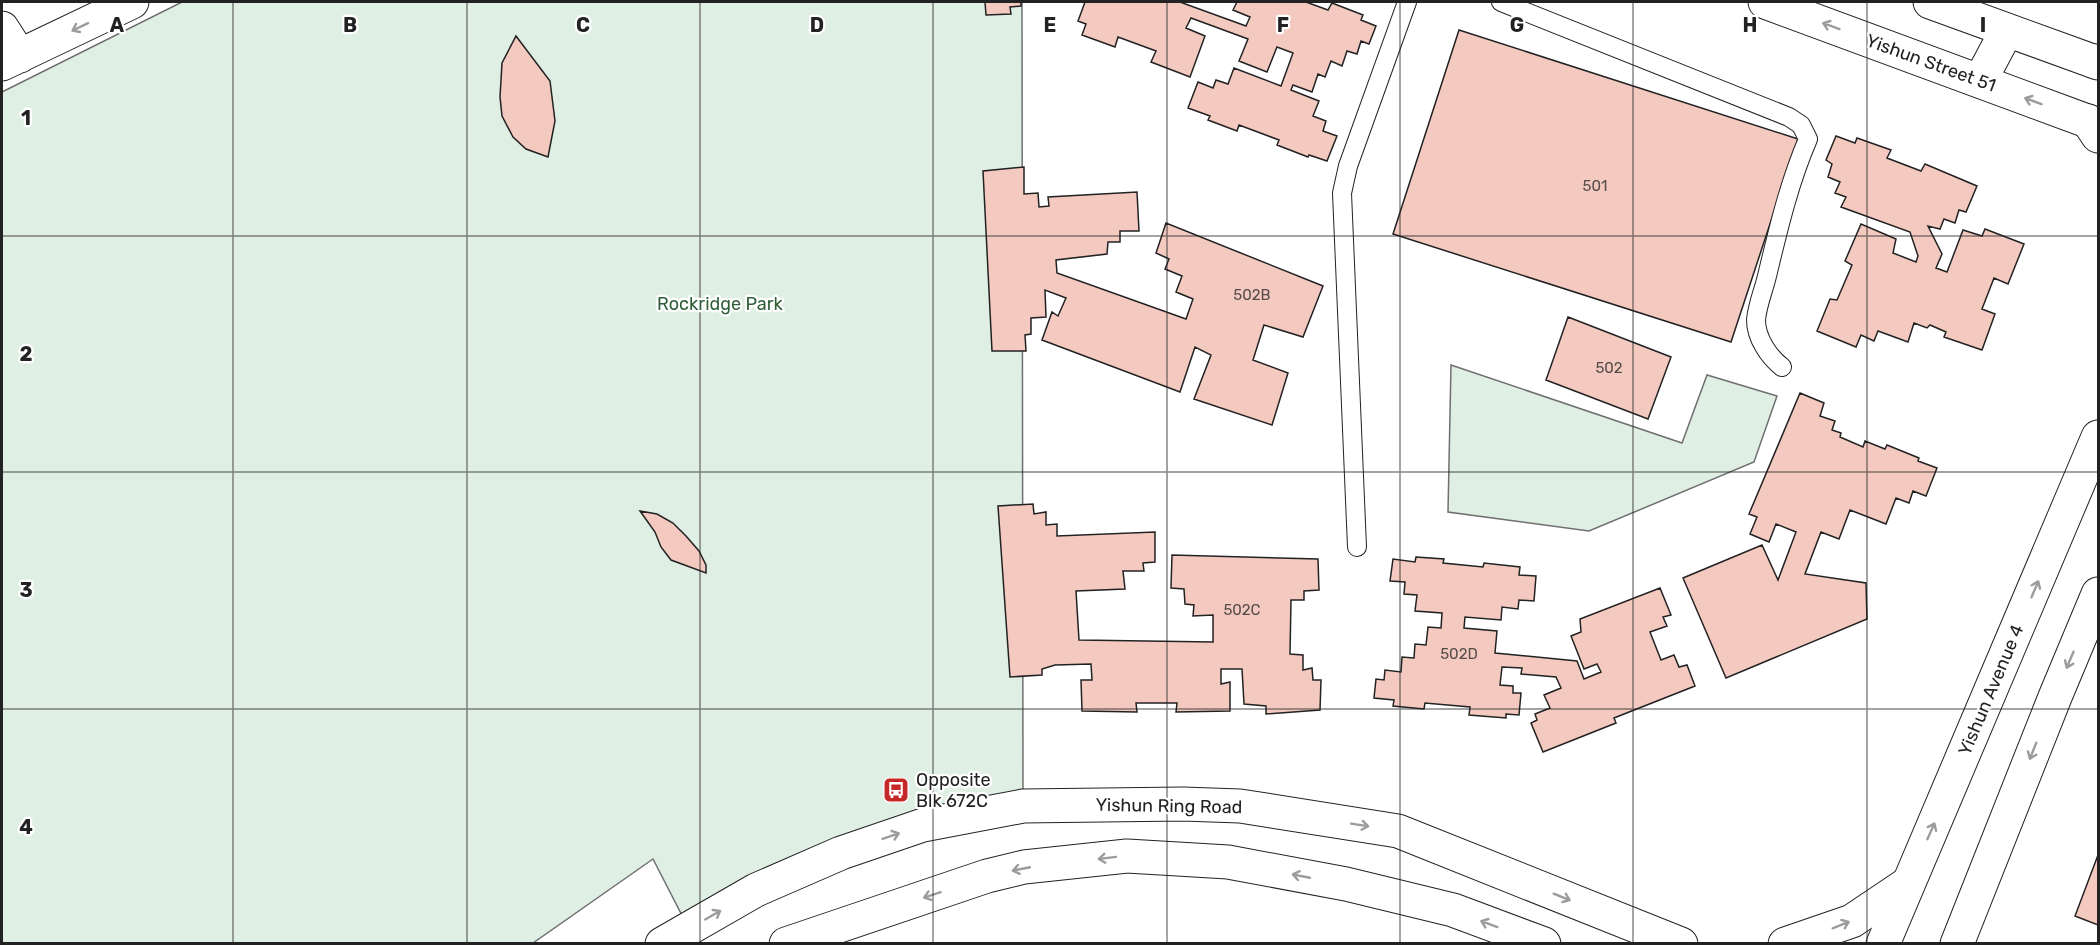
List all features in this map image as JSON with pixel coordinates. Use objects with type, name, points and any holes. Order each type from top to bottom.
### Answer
[{"type":"main road","points":[[2,28],[11,60],[132,2]]},
{"type":"main road","name":"Yishun Street 51","points":[[1765,2],[1980,81],[2095,127]]},
{"type":"main road","points":[[1930,2],[2097,62]]},
{"type":"main road","points":[[1980,81],[2007,30]]},
{"type":"main road","name":"Yishun Avenue 4","points":[[1883,944],[2098,437]]},
{"type":"main road","points":[[1957,944],[2098,594]]},
{"type":"main road","name":"Yishun Ring Road","points":[[662,944],[756,890],[841,853],[913,828],[1023,806],[1072,804],[1240,806],[1398,831],[1681,944]]},
{"type":"main road","points":[[786,944],[987,876],[1024,867],[1127,856],[1228,862],[1346,884],[1453,910],[1545,944]]},
{"type":"main road","points":[[1785,944],[1852,921],[1907,884]]},
{"type":"lane","points":[[1357,547],[1342,193],[1348,165],[1407,2]]},
{"type":"lane","points":[[1501,2],[1788,117],[1801,125],[1808,139],[1799,160],[1756,321],[1767,351],[1782,367]]},
{"type":"green space","name":"Rockridge Park","points":[[182,2],[1022,2],[1023,806],[923,825],[689,929],[653,859],[533,943],[2,944],[2,92]]},
{"type":"green space","points":[[1451,365],[1682,443],[1707,375],[1777,396],[1754,462],[1589,531],[1448,512]]},
{"type":"building","points":[[985,2],[1021,2],[1021,6],[1010,7],[1011,14],[986,15]]},
{"type":"building","points":[[1085,2],[1180,2],[1246,26],[1250,17],[1233,10],[1237,2],[1306,2],[1328,10],[1332,3],[1363,15],[1361,20],[1376,26],[1369,44],[1361,41],[1357,54],[1347,51],[1342,66],[1331,61],[1325,77],[1318,74],[1312,92],[1293,85],[1291,90],[1319,101],[1313,116],[1326,121],[1323,131],[1337,136],[1327,161],[1309,155],[1308,157],[1277,145],[1279,140],[1239,125],[1237,131],[1208,120],[1210,116],[1188,108],[1198,82],[1213,88],[1216,80],[1228,84],[1234,68],[1281,86],[1293,53],[1277,47],[1267,72],[1239,61],[1248,39],[1191,18],[1186,28],[1205,36],[1190,77],[1151,62],[1156,51],[1118,37],[1115,47],[1082,35],[1086,24],[1078,21]]},
{"type":"building","points":[[1459,30],[1798,139],[1731,342],[1393,234]]},
{"type":"building","points":[[516,36],[550,81],[555,121],[548,157],[526,149],[513,137],[502,116],[500,97],[502,63]]},
{"type":"building","points":[[1836,136],[1855,143],[1857,138],[1891,150],[1887,158],[1921,171],[1925,164],[1977,186],[1966,212],[1959,210],[1955,223],[1944,219],[1940,229],[1928,226],[1942,254],[1936,268],[1947,272],[1963,230],[1982,236],[1985,229],[2024,244],[2008,284],[1994,278],[1982,309],[1995,314],[1982,350],[1944,337],[1946,332],[1930,325],[1927,328],[1914,323],[1908,342],[1878,331],[1874,341],[1861,335],[1856,347],[1817,331],[1830,299],[1837,300],[1852,265],[1845,261],[1861,224],[1896,239],[1893,253],[1916,262],[1918,256],[1910,232],[1841,207],[1846,197],[1835,193],[1840,182],[1828,177],[1832,164],[1826,160]]},
{"type":"building","points":[[1024,167],[1024,194],[1038,193],[1039,207],[1049,206],[1048,197],[1137,192],[1139,231],[1120,231],[1120,242],[1108,242],[1107,254],[1056,260],[1057,273],[1186,319],[1193,299],[1176,292],[1182,276],[1165,269],[1169,259],[1156,253],[1166,223],[1323,286],[1303,337],[1264,325],[1253,360],[1288,373],[1272,425],[1194,399],[1211,355],[1195,347],[1180,392],[1042,340],[1052,312],[1058,316],[1066,298],[1045,290],[1046,317],[1031,318],[1031,334],[1025,335],[1026,351],[992,351],[983,171]]},
{"type":"building","points":[[1568,317],[1671,357],[1648,419],[1546,380]]},
{"type":"building","points":[[1800,393],[1824,403],[1820,416],[1835,421],[1832,430],[1841,433],[1840,437],[1863,447],[1865,441],[1885,449],[1887,445],[1937,468],[1926,496],[1913,491],[1909,503],[1896,498],[1886,524],[1850,510],[1839,539],[1821,532],[1805,574],[1866,583],[1867,619],[1726,678],[1683,578],[1762,545],[1778,580],[1796,532],[1776,524],[1769,542],[1750,534],[1757,517],[1749,514]]},
{"type":"building","points":[[1033,504],[1034,514],[1046,512],[1046,525],[1057,524],[1057,536],[1155,532],[1155,562],[1143,563],[1144,571],[1123,571],[1125,589],[1076,591],[1079,640],[1213,642],[1213,615],[1193,616],[1194,605],[1185,604],[1184,589],[1171,588],[1172,555],[1318,559],[1319,590],[1304,591],[1304,600],[1291,600],[1290,654],[1303,655],[1303,670],[1312,668],[1313,680],[1321,680],[1320,710],[1266,714],[1266,706],[1244,704],[1242,669],[1221,669],[1221,684],[1230,682],[1230,711],[1176,712],[1177,703],[1136,703],[1137,712],[1082,711],[1081,680],[1092,680],[1091,664],[1055,665],[1042,669],[1042,675],[1010,677],[998,506]]},
{"type":"building","points":[[640,511],[657,514],[673,523],[699,551],[706,565],[706,573],[671,560]]},
{"type":"building","points":[[1416,557],[1444,559],[1443,563],[1483,567],[1484,563],[1520,567],[1519,575],[1536,576],[1534,601],[1519,600],[1518,609],[1502,607],[1501,620],[1465,617],[1464,628],[1497,631],[1495,653],[1577,661],[1584,679],[1601,672],[1597,664],[1584,669],[1571,636],[1581,632],[1580,619],[1660,588],[1671,615],[1663,617],[1667,626],[1650,632],[1661,660],[1674,655],[1679,667],[1687,665],[1695,686],[1614,718],[1616,723],[1543,752],[1531,723],[1537,720],[1535,714],[1550,708],[1544,695],[1561,688],[1556,677],[1521,674],[1522,668],[1502,667],[1500,685],[1513,686],[1513,693],[1521,693],[1519,715],[1506,714],[1506,718],[1469,715],[1470,707],[1425,703],[1424,709],[1393,706],[1394,700],[1374,698],[1376,679],[1384,680],[1385,670],[1401,672],[1402,657],[1414,658],[1415,644],[1426,645],[1428,627],[1441,628],[1442,613],[1415,611],[1417,595],[1404,594],[1405,582],[1390,581],[1393,559],[1415,562]]},
{"type":"building","points":[[2098,855],[2098,925],[2075,916]]},
{"type":"place","name":"Opposite Blk 672C","points":[[896,790]]}]
